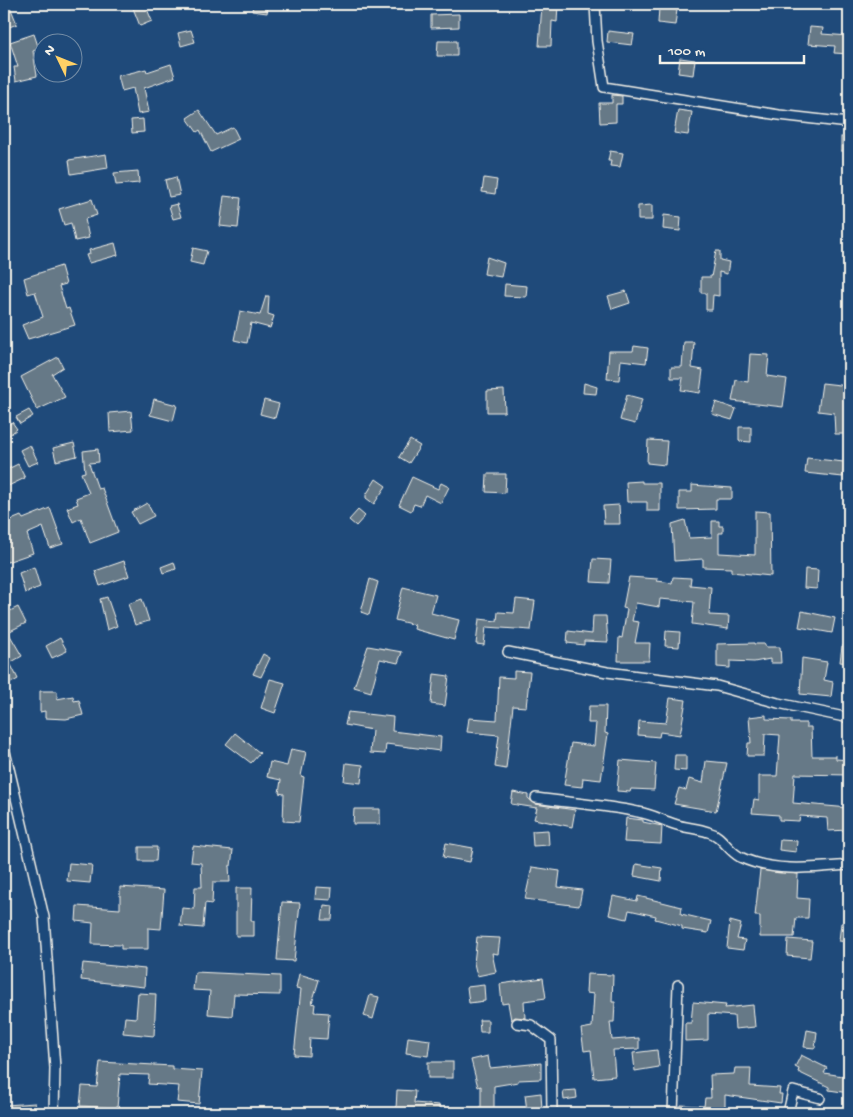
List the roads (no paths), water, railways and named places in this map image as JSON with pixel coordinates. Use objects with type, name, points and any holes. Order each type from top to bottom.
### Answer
[{"type":"street","points":[[595,4],[597,40],[604,87],[779,115],[849,123]]},
{"type":"street","points":[[508,652],[607,672],[717,686],[778,703],[849,718]]},
{"type":"street","points":[[4,747],[44,917],[55,1068],[54,1113]]},
{"type":"street","points":[[536,798],[638,812],[659,817],[674,824],[710,832],[720,838],[730,851],[742,858],[776,866],[809,869],[849,865]]},
{"type":"street","points":[[673,1113],[678,985]]},
{"type":"street","points":[[517,1024],[531,1025],[551,1040],[552,1113]]},
{"type":"street","points":[[788,1113],[793,1092],[820,1098]]}]
